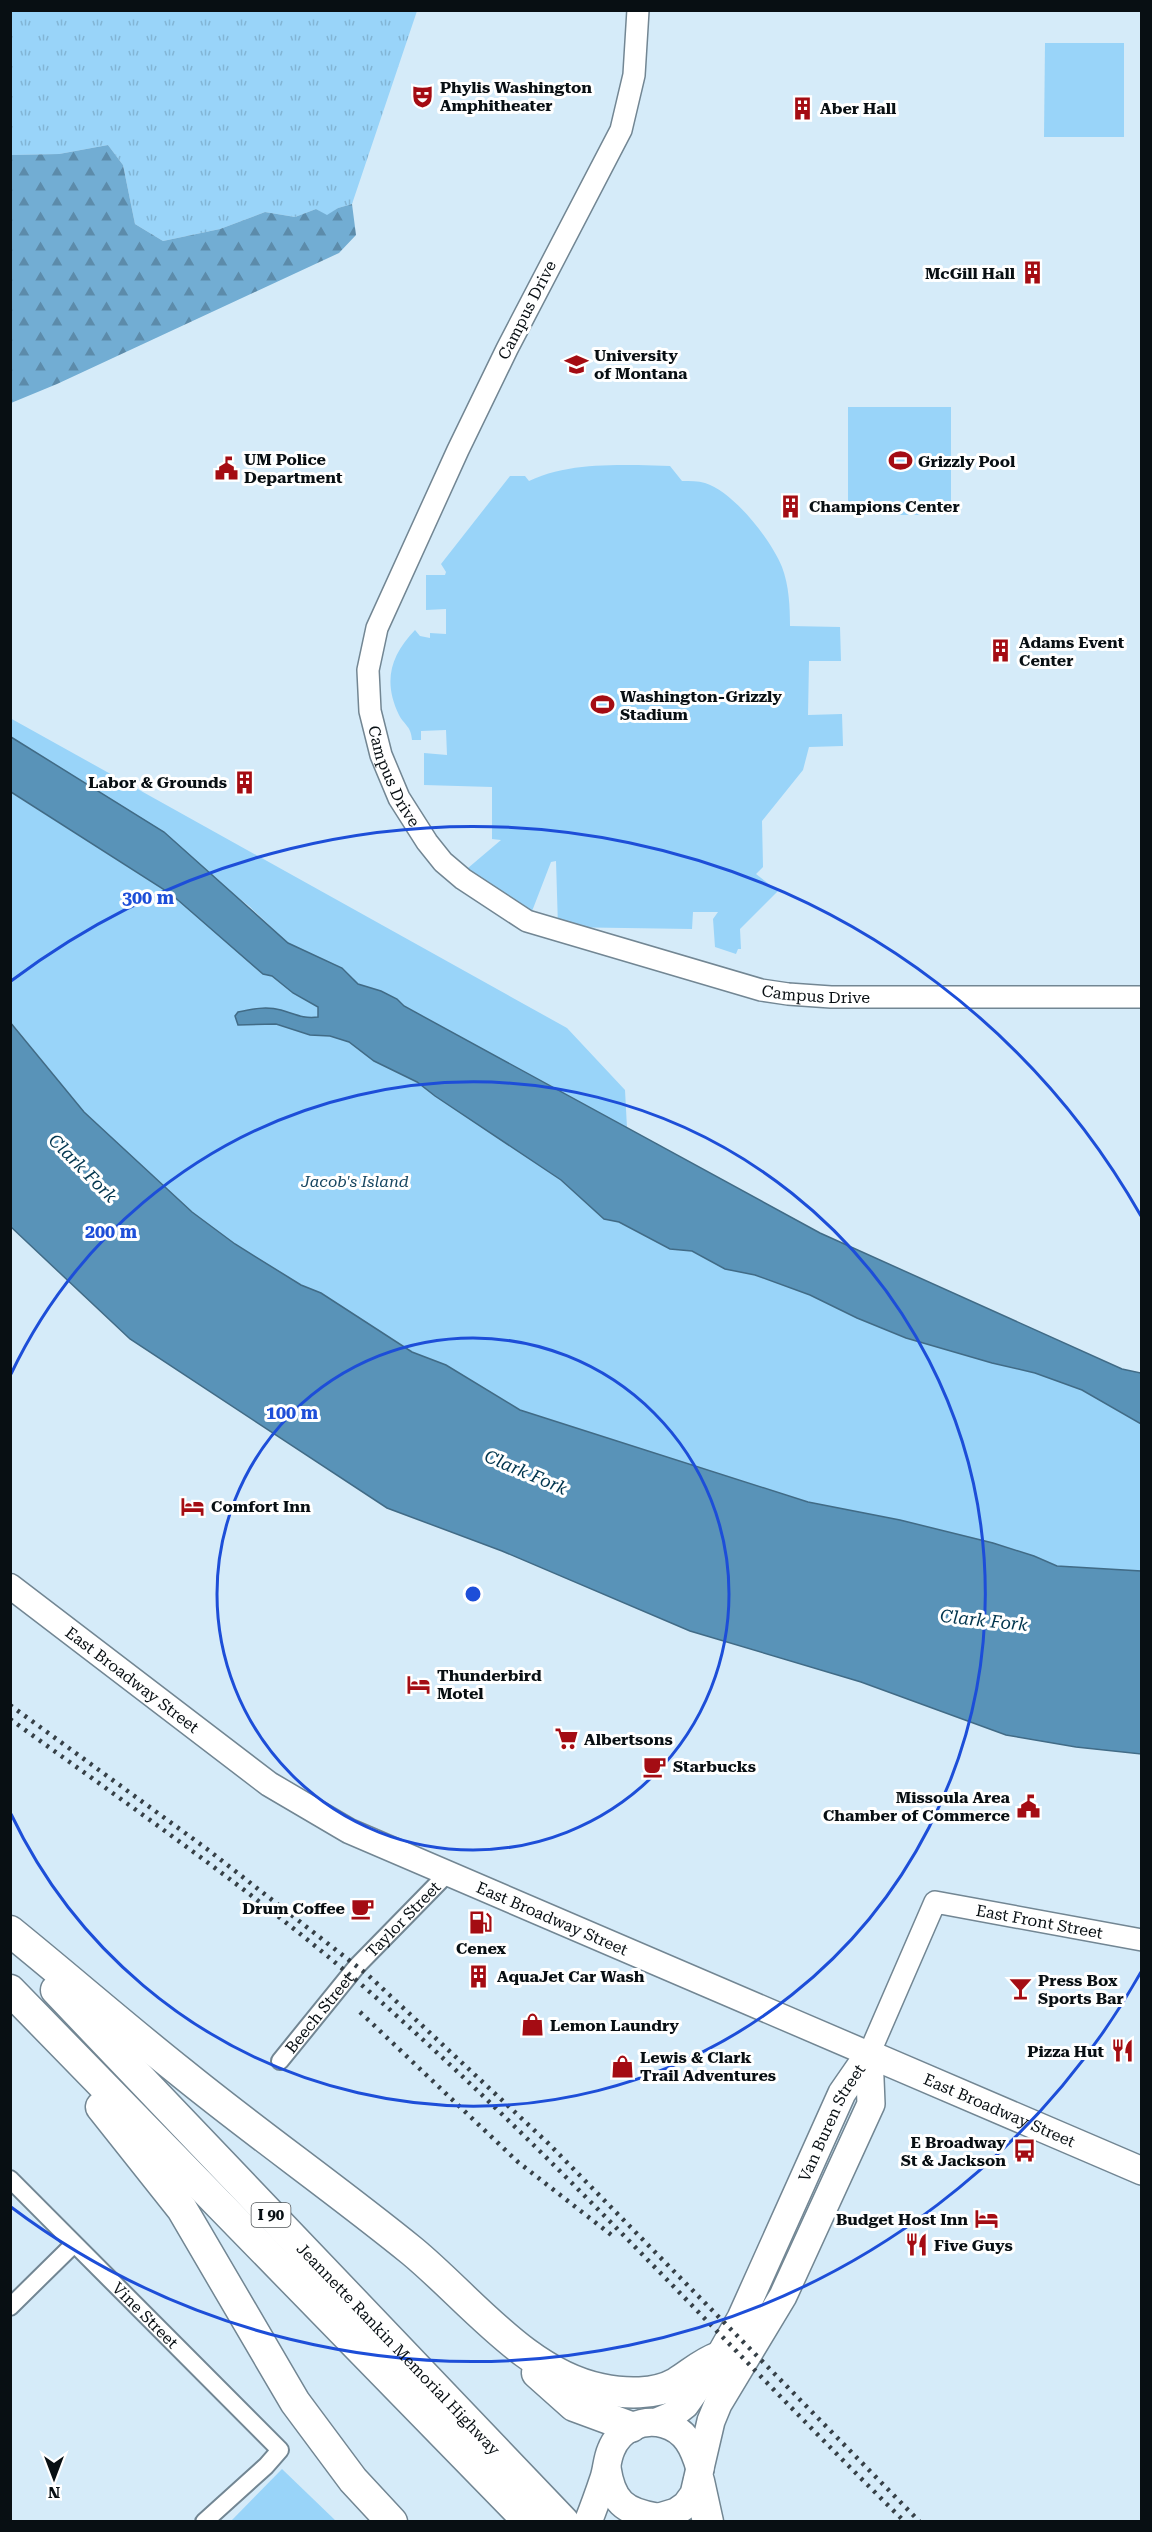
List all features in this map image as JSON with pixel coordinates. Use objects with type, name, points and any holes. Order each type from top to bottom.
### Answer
[{"type":"highway","points":[[10,1931],[182,2074],[413,2252],[506,2337],[550,2368],[578,2382],[623,2392],[652,2391],[675,2384],[705,2362],[719,2357]]},
{"type":"highway","name":"Jeannette Rankin Memorial Highway","points":[[10,1942],[525,2504]]},
{"type":"highway","name":"Jeannette Rankin Memorial Highway","points":[[10,1990],[525,2504],[564,2522]]},
{"type":"highway","points":[[10,1995],[182,2209],[295,2402],[353,2480],[392,2522]]},
{"type":"highway","name":"East Broadway Street","points":[[869,2054],[1141,2169]]},
{"type":"highway","name":"Van Buren Street","points":[[588,2522],[613,2445],[624,2431],[671,2416],[685,2405],[719,2357],[741,2318],[842,2093],[869,2054]]},
{"type":"highway","name":"Van Buren Street","points":[[607,2468],[610,2485],[620,2502],[633,2512],[650,2519],[676,2512],[686,2505],[694,2494],[718,2404],[783,2296],[871,2104],[869,2054]]},
{"type":"highway","points":[[506,2337],[532,2368],[574,2406],[644,2425],[678,2430],[686,2437],[692,2446],[708,2522]]},
{"type":"main road","name":"East Broadway Street","points":[[10,1587],[269,1784],[349,1831],[869,2054]]},
{"type":"street","name":"Campus Drive","points":[[638,10],[634,75],[621,130],[499,365],[458,450],[374,638],[368,670],[370,711],[381,755],[399,798],[427,842],[443,862],[463,879],[528,921],[761,990],[831,997],[1142,996]]},
{"type":"street","name":"Taylor Street","points":[[357,1966],[448,1873]]},
{"type":"street","name":"East Front Street","points":[[869,2054],[935,1902],[1142,1940]]},
{"type":"street","name":"Beech Street","points":[[280,2061],[357,1966]]},
{"type":"street","name":"Vine Street","points":[[10,2179],[280,2450],[266,2466],[204,2522]]},
{"type":"street","points":[[10,2307],[74,2244]]},
{"type":"green space","points":[[10,11],[417,11],[352,204],[338,208],[327,216],[316,209],[295,217],[265,212],[220,229],[163,241],[135,224],[123,165],[108,145],[59,154],[11,155]]},
{"type":"green space","points":[[1045,43],[1124,43],[1124,137],[1044,137]]},
{"type":"green space","points":[[108,145],[123,165],[135,224],[163,241],[220,229],[265,212],[295,217],[316,209],[327,215],[338,208],[352,204],[356,235],[339,253],[57,384],[11,403],[11,155],[59,154]]},
{"type":"green space","name":"Grizzly Pool","points":[[848,407],[951,407],[951,515],[848,515]]},
{"type":"green space","name":"Washington-Grizzly Stadium","points":[[638,465],[670,466],[682,481],[705,483],[728,496],[750,518],[777,556],[788,589],[790,626],[840,627],[841,661],[809,661],[808,715],[842,714],[843,746],[809,747],[803,770],[762,821],[763,867],[756,874],[778,891],[740,929],[741,949],[738,949],[736,954],[715,947],[713,919],[718,912],[693,912],[692,929],[558,927],[556,861],[551,862],[529,919],[513,910],[468,868],[501,840],[492,839],[492,787],[424,785],[424,753],[447,755],[446,730],[421,731],[421,740],[412,740],[409,729],[399,715],[391,691],[390,680],[395,660],[406,640],[415,630],[420,636],[430,638],[430,633],[446,634],[446,609],[426,610],[426,575],[445,575],[446,572],[441,564],[510,476],[525,476],[529,481],[568,469]]},
{"type":"green space","points":[[10,718],[567,1028],[625,1090],[627,1128],[404,1006],[397,999],[358,984],[342,968],[288,943],[249,906],[107,797],[11,737]]},
{"type":"green space","name":"Jacob's Island","points":[[10,792],[171,894],[293,993],[318,1007],[318,1017],[308,1018],[280,1010],[238,1025],[276,1024],[310,1035],[330,1035],[349,1042],[374,1061],[417,1082],[561,1180],[604,1219],[619,1222],[670,1249],[692,1251],[725,1269],[755,1275],[810,1295],[906,1338],[1035,1373],[1082,1390],[1141,1424],[1141,1571],[1057,1566],[993,1543],[900,1520],[808,1502],[520,1410],[446,1365],[412,1352],[321,1293],[301,1286],[235,1244],[192,1212],[84,1112],[11,1022]]},
{"type":"green space","points":[[282,2469],[336,2521],[231,2521]]},
{"type":"water","points":[[11,737],[164,832],[288,943],[342,968],[358,984],[397,999],[404,1006],[820,1233],[1122,1369],[1141,1373],[1141,1424],[1082,1390],[1035,1373],[906,1338],[810,1295],[755,1275],[725,1269],[692,1251],[670,1249],[619,1222],[604,1219],[561,1180],[417,1082],[374,1061],[349,1042],[330,1036],[310,1035],[276,1024],[238,1025],[235,1016],[238,1012],[270,1008],[303,1017],[318,1017],[318,1007],[293,993],[272,976],[263,974],[171,894],[11,792]]},
{"type":"water","name":"Clark Fork","points":[[10,1022],[84,1112],[192,1212],[235,1244],[301,1285],[321,1293],[412,1352],[446,1365],[520,1410],[808,1502],[900,1520],[993,1543],[1057,1566],[1141,1571],[1141,1754],[1076,1747],[1006,1735],[861,1682],[690,1631],[502,1551],[387,1508],[130,1339],[11,1227]]},
{"type":"railway","points":[[10,1705],[207,1849],[368,1975],[549,2144],[920,2522]]},
{"type":"railway","points":[[10,1719],[258,1900],[399,2018],[529,2140],[905,2522]]},
{"type":"railway","points":[[360,2012],[518,2162],[614,2237]]},
{"type":"place","name":"Phylis Washington Amphitheater","points":[[422,96]]},
{"type":"place","name":"Aber Hall","points":[[802,108]]},
{"type":"place","name":"McGill Hall","points":[[1033,273]]},
{"type":"place","name":"University of Montana","points":[[576,364]]},
{"type":"place","name":"Grizzly Pool","points":[[900,461]]},
{"type":"place","name":"UM Police Department","points":[[226,468]]},
{"type":"place","name":"Champions Center","points":[[791,506]]},
{"type":"place","name":"Adams Event Center","points":[[1001,651]]},
{"type":"place","name":"Washington-Grizzly Stadium","points":[[602,705]]},
{"type":"place","name":"Labor & Grounds","points":[[245,782]]},
{"type":"place","name":"Comfort Inn","points":[[193,1506]]},
{"type":"place","name":"Thunderbird Motel","points":[[419,1684]]},
{"type":"place","name":"Albertsons","points":[[566,1739]]},
{"type":"place","name":"Starbucks","points":[[655,1766]]},
{"type":"place","name":"Missoula Area Chamber of Commerce","points":[[1028,1806]]},
{"type":"place","name":"Drum Coffee","points":[[363,1908]]},
{"type":"place","name":"Cenex","points":[[481,1923]]},
{"type":"place","name":"AquaJet Car Wash","points":[[479,1976]]},
{"type":"place","name":"Press Box Sports Bar","points":[[1020,1989]]},
{"type":"place","name":"Lemon Laundry","points":[[532,2025]]},
{"type":"place","name":"Pizza Hut","points":[[1122,2051]]},
{"type":"place","name":"Lewis & Clark Trail Adventures","points":[[622,2066]]},
{"type":"place","name":"E Broadway St & Jackson","points":[[1024,2151]]},
{"type":"place","name":"Budget Host Inn","points":[[986,2219]]},
{"type":"place","name":"Five Guys","points":[[916,2245]]}]
